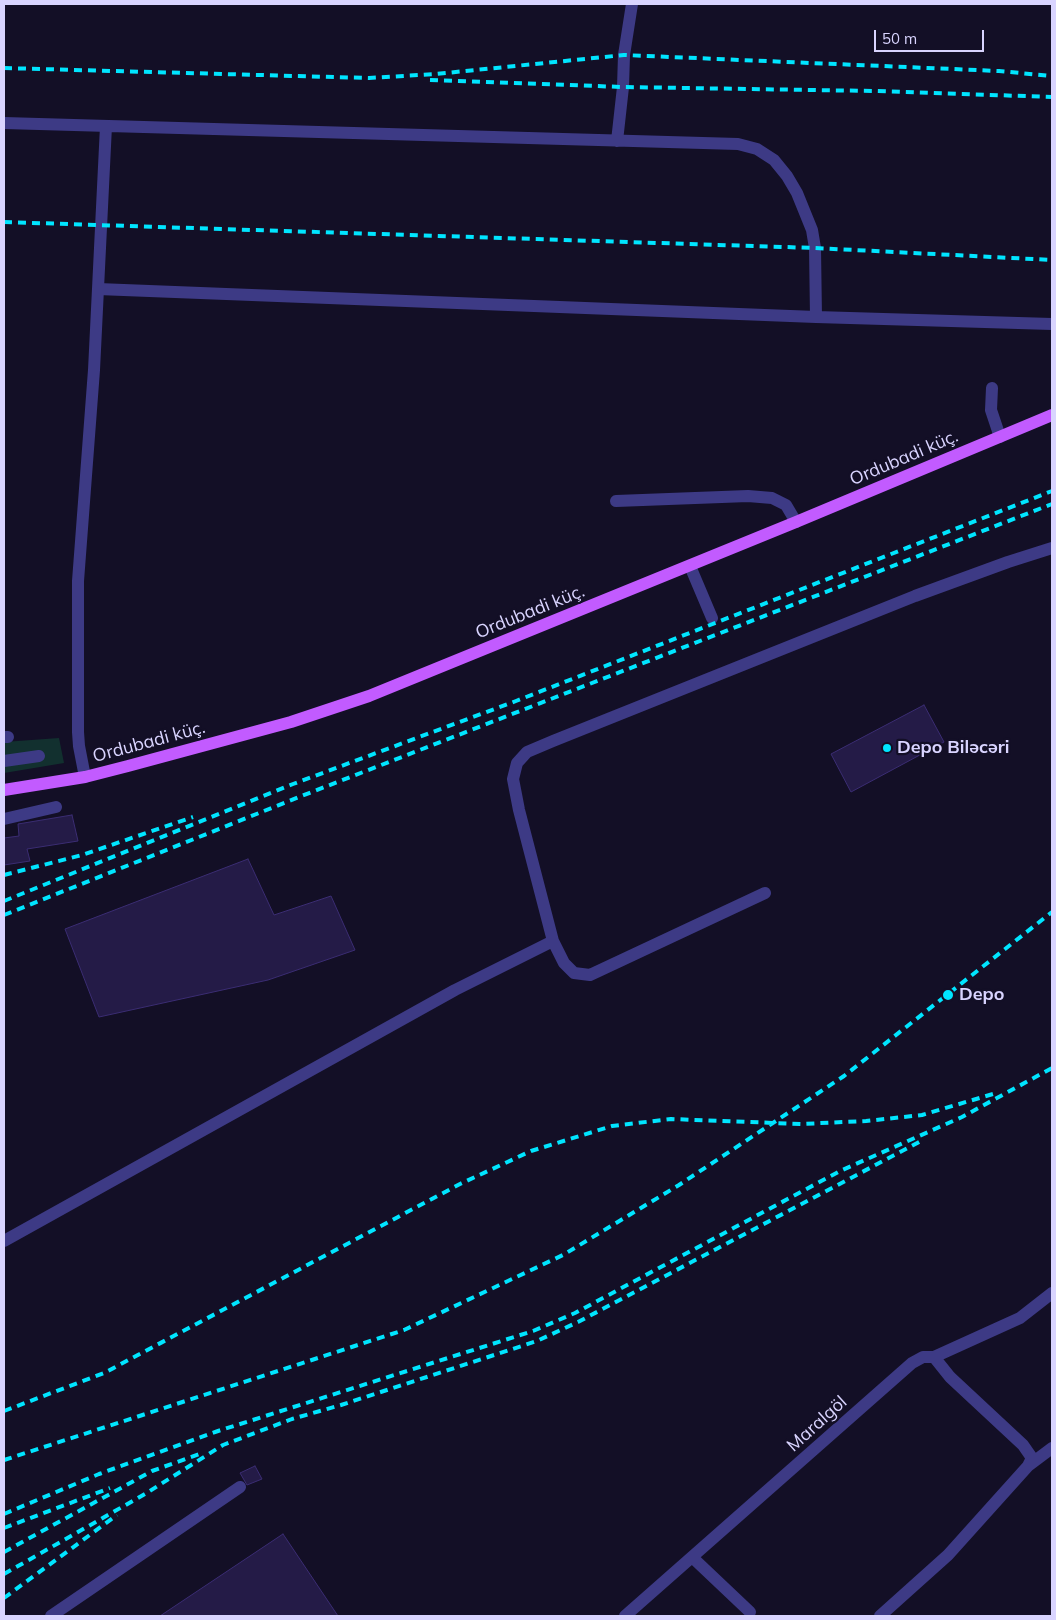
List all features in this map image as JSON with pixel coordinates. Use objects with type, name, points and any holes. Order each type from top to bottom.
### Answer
[{"type":"main road","name":"Ordubadi küç.","points":[[4,790],[85,777],[291,722],[361,699],[690,566],[1052,415]]},
{"type":"street","points":[[616,141],[623,87],[624,55],[632,4]]},
{"type":"street","points":[[4,123],[738,144],[758,149],[774,160],[787,176],[797,193],[812,230],[815,248],[816,317]]},
{"type":"street","points":[[85,777],[79,739],[78,590],[98,290],[106,126]]},
{"type":"street","points":[[98,290],[1052,324]]},
{"type":"street","points":[[992,388],[991,410],[1000,437]]},
{"type":"street","points":[[616,501],[748,496],[772,498],[786,505],[796,522]]},
{"type":"street","points":[[765,893],[590,975],[574,973],[564,963],[553,941],[519,810],[513,779],[517,763],[527,752],[915,596],[1052,548]]},
{"type":"street","points":[[690,566],[712,618]]},
{"type":"street","points":[[4,760],[39,756]]},
{"type":"street","points":[[4,819],[56,807]]},
{"type":"street","points":[[4,1240],[446,995],[553,941]]},
{"type":"street","name":"Maralgöl","points":[[625,1616],[912,1363],[923,1357],[934,1357],[1020,1318],[1052,1293]]},
{"type":"street","points":[[934,1357],[950,1377],[1024,1445],[1032,1458],[1028,1466]]},
{"type":"street","points":[[880,1616],[948,1555],[1028,1466],[1052,1448]]},
{"type":"street","points":[[51,1616],[240,1487]]},
{"type":"street","points":[[693,1558],[750,1612]]},
{"type":"green space","points":[[59,738],[64,763],[4,773],[4,742]]},
{"type":"building","name":"Depo Biləcəri","points":[[924,705],[944,742],[851,792],[831,754]]},
{"type":"building","points":[[72,815],[78,841],[27,849],[30,861],[4,865],[4,838],[19,836],[18,824]]},
{"type":"building","points":[[248,859],[274,915],[331,896],[355,950],[268,980],[99,1017],[65,929]]},
{"type":"building","points":[[255,1466],[262,1479],[247,1485],[240,1473]]},
{"type":"building","points":[[283,1534],[338,1616],[160,1616]]},
{"type":"railway","points":[[4,68],[369,78],[436,74],[624,55],[999,71],[1052,76]]},
{"type":"railway","points":[[430,80],[623,87],[875,91],[1052,97]]},
{"type":"railway","points":[[4,222],[815,248],[1052,260]]},
{"type":"railway","points":[[4,901],[293,784],[516,701],[1052,491]]},
{"type":"railway","points":[[4,915],[299,797],[1052,504]]},
{"type":"railway","points":[[4,875],[82,855],[193,817]]},
{"type":"railway","points":[[4,1460],[404,1330],[563,1255],[679,1185],[844,1076],[1052,912]]},
{"type":"railway","points":[[4,1514],[99,1474],[218,1431],[533,1331],[575,1313],[840,1171],[962,1117],[1052,1068]]},
{"type":"railway","points":[[4,1411],[104,1373],[460,1184],[531,1151],[612,1126],[671,1119],[801,1124],[866,1121],[922,1115],[993,1094]]},
{"type":"railway","points":[[4,1574],[145,1494],[223,1445],[292,1419],[341,1405],[537,1341],[578,1322],[921,1141]]},
{"type":"railway","points":[[4,1552],[152,1471],[202,1453]]},
{"type":"railway","points":[[4,1528],[110,1488]]},
{"type":"railway","points":[[4,1598],[117,1515]]},
{"type":"place","name":"Depo Biləcəri","points":[[887,748]]},
{"type":"place","name":"Depo","points":[[948,995]]}]
